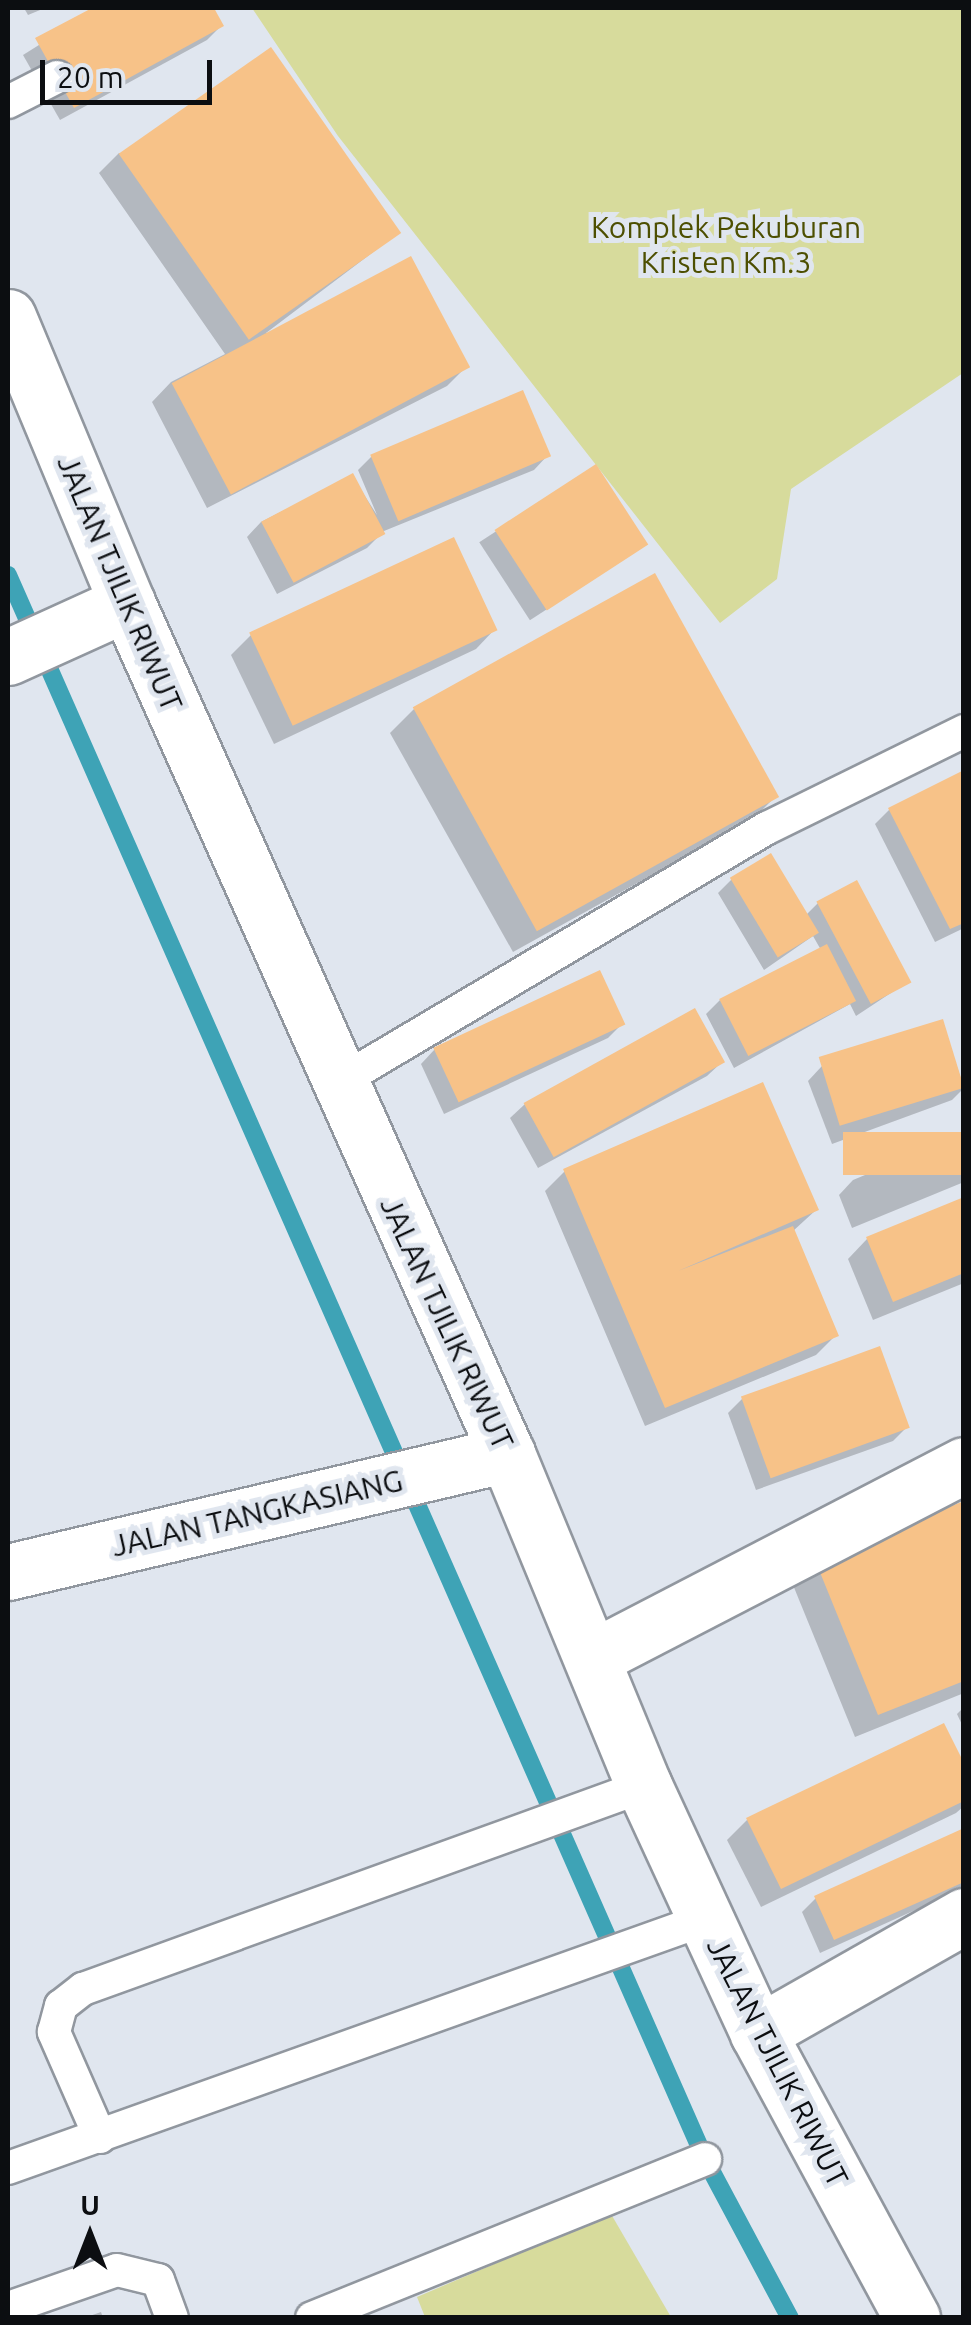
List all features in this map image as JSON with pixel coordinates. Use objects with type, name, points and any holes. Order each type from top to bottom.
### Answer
[{"type":"main road","name":"JALAN TJILIK RIWUT","points":[[8,317],[127,603],[507,1454],[644,1786],[758,2033],[912,2318]]},
{"type":"main road","points":[[8,657],[127,603]]},
{"type":"main road","name":"JALAN TANGKASIANG","points":[[8,1572],[507,1454]]},
{"type":"main road","points":[[592,1658],[964,1465]]},
{"type":"main road","points":[[758,2033],[964,1916]]},
{"type":"lane","points":[[8,102],[57,77]]},
{"type":"lane","points":[[339,1082],[767,828],[964,731]]},
{"type":"lane","points":[[100,2137],[54,2032],[61,2006],[83,1988],[644,1786]]},
{"type":"lane","points":[[8,2168],[706,1919]]},
{"type":"lane","points":[[316,2317],[704,2160]]},
{"type":"lane","points":[[8,2308],[118,2270],[158,2280],[172,2318]]},
{"type":"green space","name":"Komplek Pekuburan Kristen Km.3","points":[[252,8],[963,8],[963,373],[791,489],[777,579],[720,623],[338,136]]},
{"type":"green space","points":[[611,2214],[671,2317],[425,2317],[417,2297]]},
{"type":"building","points":[[92,8],[214,8],[224,26],[74,108],[35,38]]},
{"type":"building","points":[[271,47],[401,233],[249,340],[119,154]]},
{"type":"building","points":[[411,256],[470,367],[231,494],[172,383]]},
{"type":"building","points":[[523,390],[551,456],[398,521],[370,455]]},
{"type":"building","points":[[596,464],[648,545],[547,610],[495,530]]},
{"type":"building","points":[[353,473],[385,534],[294,583],[261,522]]},
{"type":"building","points":[[454,537],[498,630],[293,726],[249,633]]},
{"type":"building","points":[[655,573],[779,797],[537,931],[413,707]]},
{"type":"building","points":[[964,770],[964,923],[950,929],[888,808]]},
{"type":"building","points":[[771,853],[819,933],[778,957],[730,878]]},
{"type":"building","points":[[857,880],[911,982],[871,1004],[816,902]]},
{"type":"building","points":[[827,944],[856,1001],[748,1056],[719,999]]},
{"type":"building","points":[[600,970],[625,1024],[459,1102],[433,1048]]},
{"type":"building","points":[[695,1008],[725,1062],[554,1157],[524,1103]]},
{"type":"building","points":[[943,1019],[964,1088],[840,1126],[819,1057]]},
{"type":"building","points":[[763,1082],[819,1210],[678,1271],[793,1226],[839,1336],[665,1408],[563,1169]]},
{"type":"building","points":[[843,1132],[964,1132],[964,1175],[843,1175]]},
{"type":"building","points":[[964,1197],[964,1273],[893,1302],[866,1237]]},
{"type":"building","points":[[880,1346],[910,1428],[771,1478],[741,1397]]},
{"type":"building","points":[[964,1501],[964,1681],[878,1715],[815,1560]]},
{"type":"building","points":[[944,1723],[964,1763],[964,1801],[781,1889],[746,1818]]},
{"type":"building","points":[[964,1828],[964,1882],[834,1940],[814,1896]]},
{"type":"waterway","points":[[8,575],[705,2159],[790,2318]]}]
